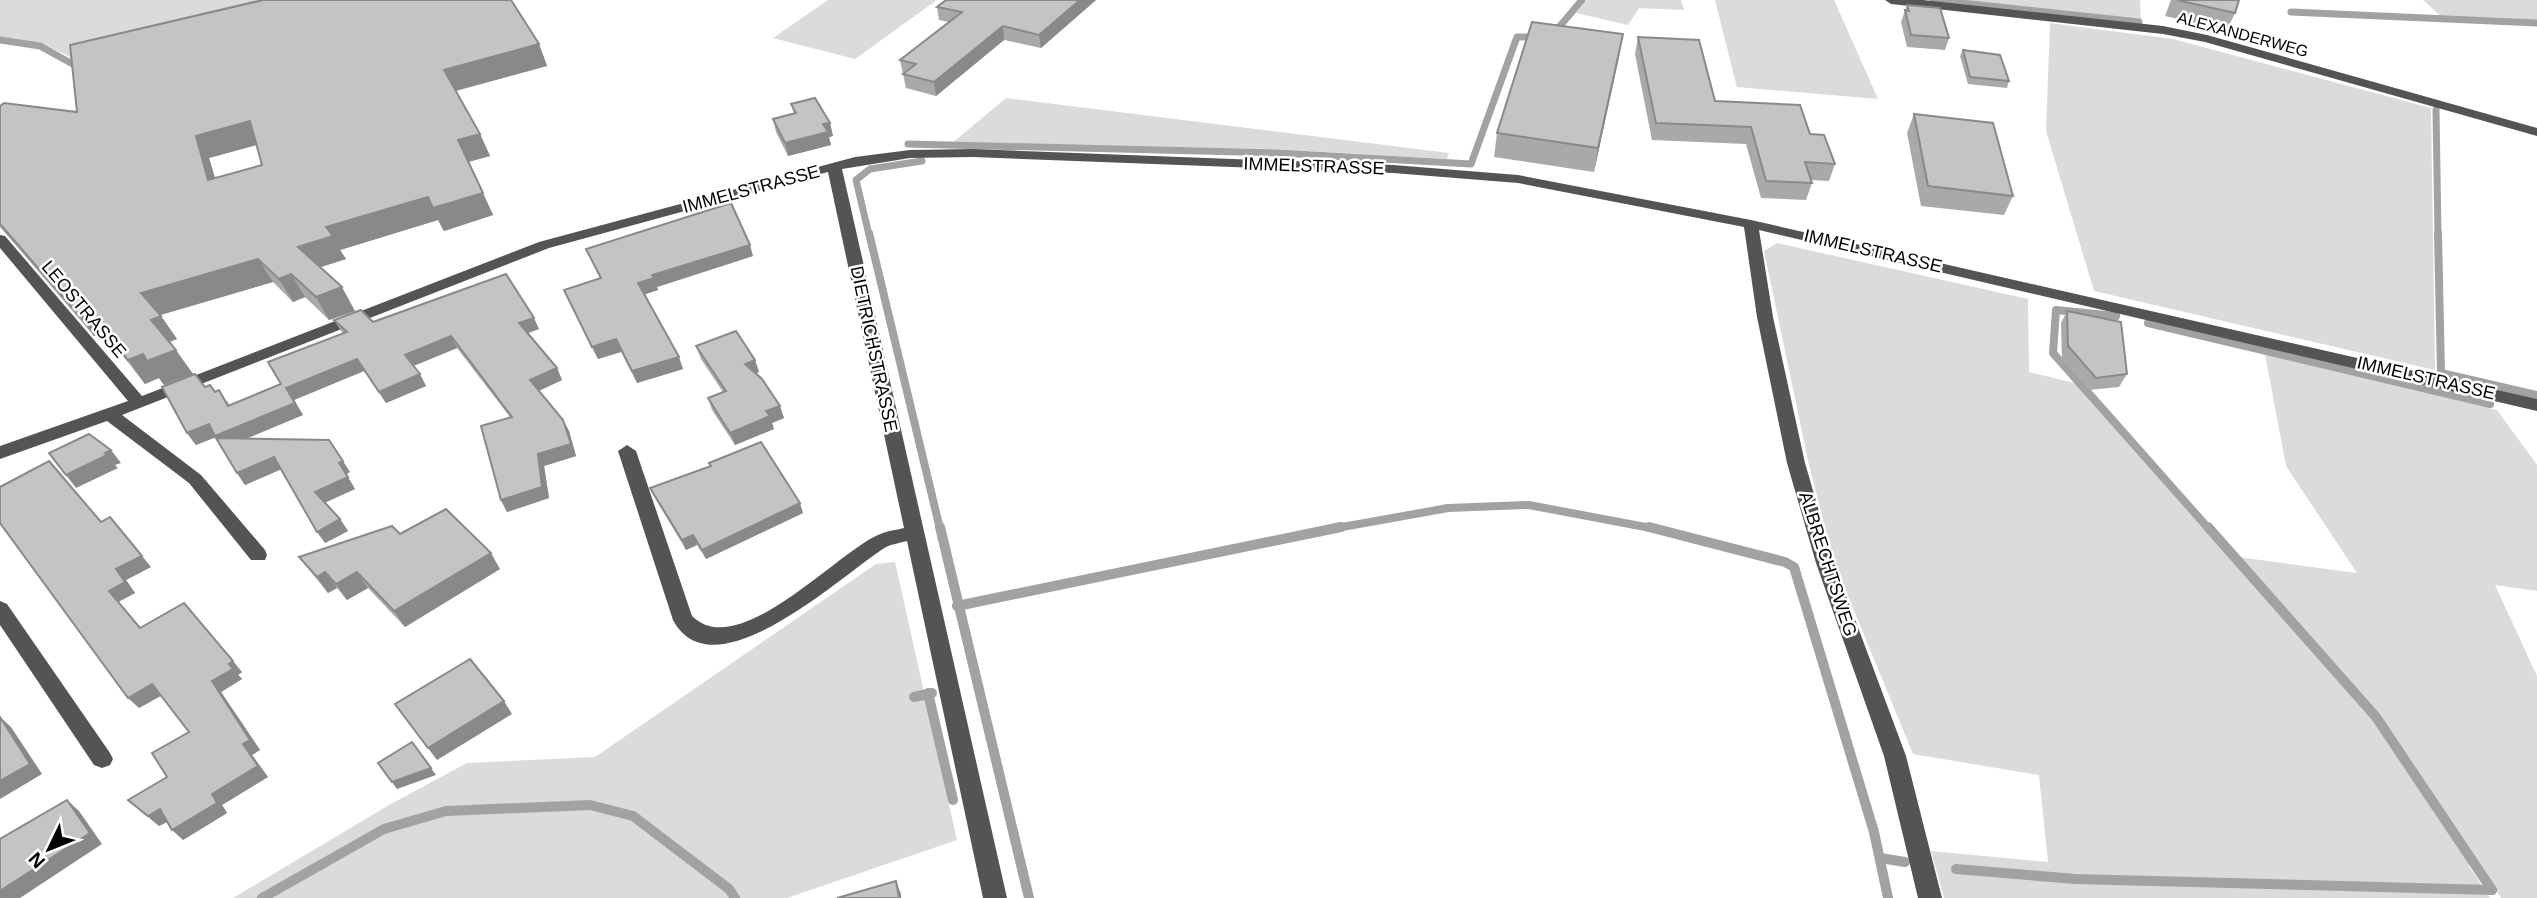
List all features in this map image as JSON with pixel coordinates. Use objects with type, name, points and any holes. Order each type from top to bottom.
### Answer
[{"type":"street","name":"ALEXANDERWEG","points":[[1891,0],[2163,30],[2537,132]]},
{"type":"street","name":"IMMELSTRASSE","points":[[0,453],[139,403],[544,245],[834,166],[883,156],[973,153],[1442,172],[1518,179],[1751,224],[2537,405]]},
{"type":"street","name":"DIETRICHSTRASSE","points":[[834,166],[996,898]]},
{"type":"street","name":"ALBRECHTSWEG","points":[[1751,224],[1765,317],[1796,463],[1825,564],[1895,756],[1930,898]]},
{"type":"street","name":"LEOSTRASSE","points":[[0,239],[139,403]]},
{"type":"street","points":[[109,414],[195,479],[258,555]]},
{"type":"street","points":[[627,451],[683,620],[696,633],[719,635],[750,630],[884,540],[914,533]]},
{"type":"street","points":[[0,609],[102,759]]},
{"type":"shaded area","points":[[0,0],[346,0],[83,63],[45,45],[0,37]]},
{"type":"shaded area","points":[[828,0],[937,0],[855,59],[773,38]]},
{"type":"shaded area","points":[[1587,0],[1681,0],[1684,10],[1639,8],[1628,25],[1576,13]]},
{"type":"shaded area","points":[[1715,0],[1834,0],[1878,99],[1737,87]]},
{"type":"shaded area","points":[[1960,0],[2140,0],[2141,20],[1985,3]]},
{"type":"shaded area","points":[[2423,0],[2537,0],[2537,21],[2444,19]]},
{"type":"shaded area","points":[[2050,23],[2173,39],[2431,108],[2435,370],[2094,291],[2046,131]]},
{"type":"shaded area","points":[[1006,98],[1449,153],[1447,159],[1276,149],[952,143]]},
{"type":"shaded area","points":[[1777,243],[2028,299],[2029,372],[2083,385],[2238,557],[2357,573],[2286,466],[2265,354],[2497,410],[2537,465],[2537,591],[2495,585],[2537,676],[2537,898],[2501,898],[2480,866],[2469,866],[2490,898],[1944,898],[1931,851],[2048,862],[2039,775],[1913,754],[1834,562],[1809,465],[1764,251]]},
{"type":"shaded area","points":[[895,562],[957,840],[787,898],[233,898],[389,805],[467,763],[595,757],[876,564]]},
{"type":"building","points":[[263,0],[511,0],[539,44],[444,70],[480,134],[458,140],[483,193],[433,208],[428,197],[326,227],[333,236],[298,247],[342,287],[316,297],[291,274],[279,279],[258,259],[141,293],[161,316],[151,320],[176,350],[147,361],[143,354],[128,360],[88,309],[77,313],[0,224],[0,106],[4,103],[77,112],[70,45]],"holes":[[[250,121],[262,165],[208,180],[196,136]]]},
{"type":"building","points":[[946,0],[1080,0],[1039,35],[1003,26],[934,82],[903,74],[916,64],[900,60],[962,12],[937,7]]},
{"type":"building","points":[[2177,0],[2239,0],[2235,13]]},
{"type":"building","points":[[1907,5],[1940,8],[1949,38],[1911,35],[1905,10],[1909,11]]},
{"type":"building","points":[[1532,22],[1623,34],[1598,148],[1497,133]]},
{"type":"building","points":[[1638,37],[1699,40],[1715,101],[1800,105],[1810,134],[1824,135],[1835,164],[1805,162],[1812,183],[1766,181],[1751,127],[1656,123]]},
{"type":"building","points":[[1963,50],[2000,55],[2009,81],[1970,77]]},
{"type":"building","points":[[815,98],[830,123],[823,124],[828,132],[785,143],[773,119],[796,113],[791,104]]},
{"type":"building","points":[[1914,114],[1993,123],[2013,196],[1928,186]]},
{"type":"building","points":[[731,203],[750,245],[652,275],[654,278],[638,283],[679,357],[632,371],[616,339],[592,347],[564,290],[601,278],[586,249]]},
{"type":"building","points":[[506,274],[534,318],[519,323],[557,368],[530,380],[563,420],[571,444],[538,454],[542,487],[501,500],[481,426],[512,417],[451,336],[405,355],[420,374],[379,392],[357,359],[286,388],[295,403],[215,436],[209,424],[187,433],[162,387],[195,374],[205,387],[210,385],[215,392],[219,390],[228,406],[281,384],[268,362],[347,332],[334,320],[361,310],[373,322]]},
{"type":"building","points":[[2067,311],[2121,322],[2127,374],[2096,378],[2068,346]]},
{"type":"building","points":[[736,331],[755,360],[745,364],[762,379],[780,406],[766,411],[770,416],[730,433],[708,398],[726,391],[696,346]]},
{"type":"building","points":[[89,434],[111,450],[105,453],[107,455],[66,475],[49,453]]},
{"type":"building","points":[[216,438],[329,440],[343,461],[339,463],[348,477],[315,492],[340,519],[317,532],[274,457],[237,473]]},
{"type":"building","points":[[761,442],[800,503],[702,550],[693,535],[682,540],[650,488],[711,466],[709,463]]},
{"type":"building","points":[[49,461],[101,522],[110,517],[142,556],[116,569],[125,582],[109,591],[140,628],[184,603],[233,661],[229,664],[233,669],[212,681],[250,740],[243,744],[258,766],[212,794],[217,803],[172,830],[160,809],[148,816],[128,800],[167,777],[152,753],[189,732],[152,684],[128,698],[0,523],[0,487]]},
{"type":"building","points":[[446,509],[491,553],[394,611],[357,572],[336,584],[325,572],[317,577],[299,557],[392,526],[400,534]]},
{"type":"building","points":[[470,659],[504,701],[428,748],[395,704]]},
{"type":"building","points":[[0,717],[30,764],[0,781]]},
{"type":"building","points":[[412,742],[431,768],[392,782],[378,763]]},
{"type":"building","points":[[67,800],[90,833],[0,891],[0,839]]},
{"type":"building","points":[[896,881],[899,898],[837,898]]},
{"type":"waterway","points":[[1554,33],[1582,0]]},
{"type":"waterway","points":[[1933,0],[2139,22]]},
{"type":"waterway","points":[[2291,12],[2537,23]]},
{"type":"waterway","points":[[908,144],[1279,153],[1471,164],[1517,37],[1538,37]]},
{"type":"waterway","points":[[0,40],[40,46],[78,67]]},
{"type":"waterway","points":[[2436,110],[2438,235]]},
{"type":"waterway","points":[[869,235],[856,180],[870,169],[922,161]]},
{"type":"waterway","points":[[869,233],[940,529]]},
{"type":"waterway","points":[[2438,233],[2441,373],[2537,395]]},
{"type":"waterway","points":[[2116,316],[2056,310],[2053,353],[2209,529]]},
{"type":"waterway","points":[[2148,323],[2490,404]]},
{"type":"waterway","points":[[1333,529],[1448,508],[1529,505],[1656,529]]},
{"type":"waterway","points":[[940,527],[959,606]]},
{"type":"waterway","points":[[1333,529],[1341,527]]},
{"type":"waterway","points":[[1649,527],[1785,562],[1794,567],[1874,832],[1888,898]]},
{"type":"waterway","points":[[1956,869],[2075,879],[2492,890],[2376,717],[2208,527]]},
{"type":"waterway","points":[[959,606],[1333,529]]},
{"type":"waterway","points":[[959,606],[1029,898]]},
{"type":"waterway","points":[[914,697],[928,694]]},
{"type":"waterway","points":[[928,694],[953,800]]},
{"type":"waterway","points":[[262,898],[384,829],[446,811],[590,805],[633,816],[729,889],[735,898]]},
{"type":"waterway","points":[[1880,858],[1905,862]]}]
